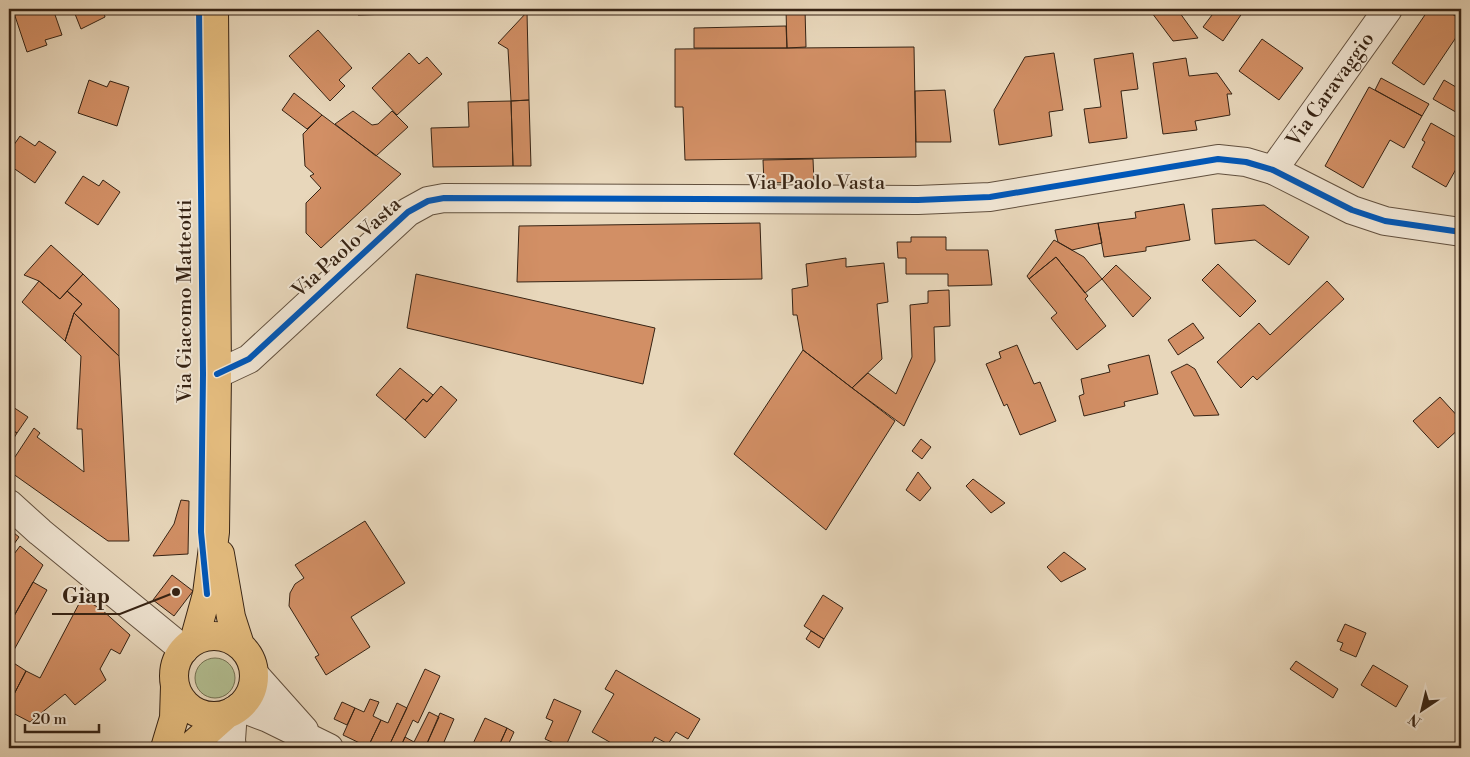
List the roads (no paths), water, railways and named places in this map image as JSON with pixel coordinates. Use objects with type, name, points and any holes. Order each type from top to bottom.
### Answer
[{"type":"main road","name":"Via Giacomo Matteotti","points":[[214,9],[218,374],[216,532]]},
{"type":"main road","points":[[164,748],[174,718],[175,667],[189,645],[206,594],[216,532]]},
{"type":"main road","points":[[189,748],[233,711],[251,692],[254,674],[252,663],[240,645],[231,617],[216,532]]},
{"type":"main road","points":[[189,645],[203,637],[223,637],[240,645]]},
{"type":"main road","points":[[175,686],[186,705],[195,711],[205,715],[216,716],[233,711]]},
{"type":"street","name":"Via Caravaggio","points":[[1272,170],[1388,9]]},
{"type":"street","name":"Via Paolo Vasta","points":[[218,374],[249,359],[408,212],[428,201],[444,198],[918,200],[990,197],[1218,159],[1246,162],[1272,170],[1352,210],[1385,221],[1461,232]]},
{"type":"street","points":[[9,504],[40,532],[189,645]]},
{"type":"street","points":[[254,674],[321,744]]},
{"type":"street","points":[[232,748],[233,711],[268,718],[321,744]]},
{"type":"place","name":"Giap","points":[[176,592]]}]
